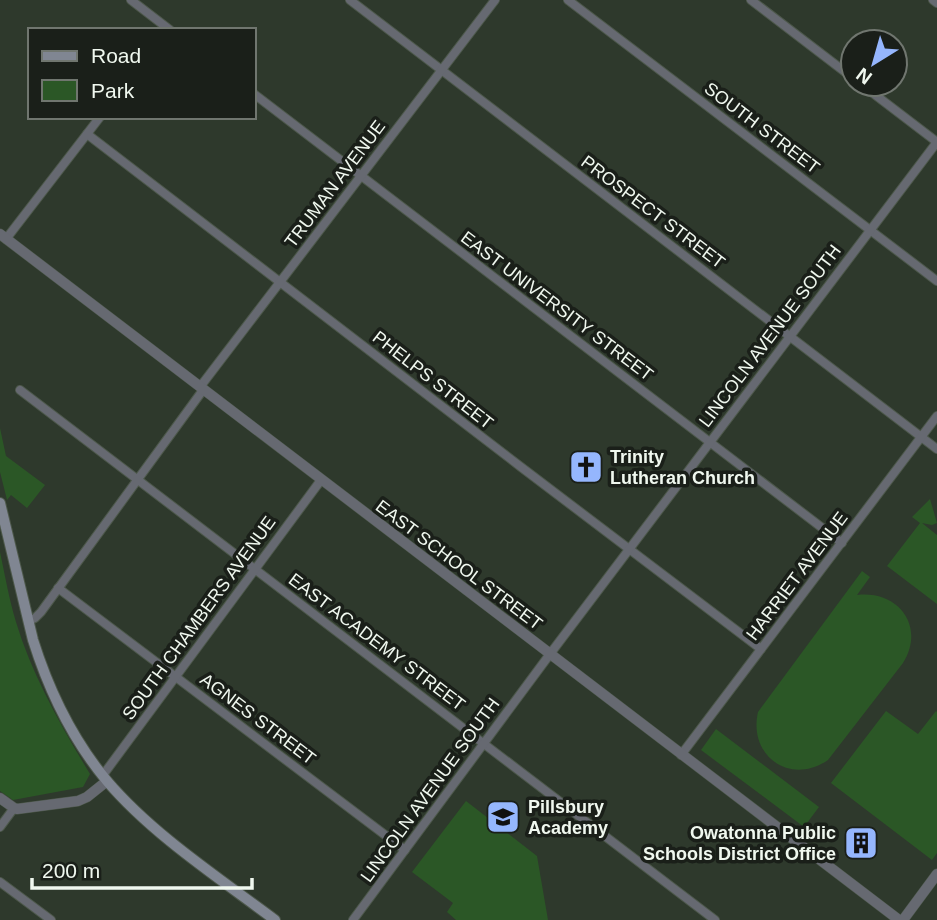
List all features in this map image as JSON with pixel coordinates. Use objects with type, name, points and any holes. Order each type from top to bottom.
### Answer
[{"type":"main road","points":[[0,503],[45,677],[80,744],[105,778],[134,810],[160,833],[275,920]]},
{"type":"street","points":[[131,0],[167,28]]},
{"type":"street","name":"PROSPECT STREET","points":[[350,0],[937,449]]},
{"type":"street","name":"TRUMAN AVENUE","points":[[29,621],[41,612],[280,282],[495,0]]},
{"type":"street","name":"SOUTH STREET","points":[[568,0],[937,281]]},
{"type":"street","points":[[751,0],[839,67]]},
{"type":"street","name":"EAST UNIVERSITY STREET","points":[[256,96],[842,543]]},
{"type":"street","points":[[879,98],[937,142]]},
{"type":"street","points":[[3,237],[98,119]]},
{"type":"street","name":"PHELPS STREET","points":[[87,134],[761,649]]},
{"type":"street","name":"LINCOLN AVENUE SOUTH","points":[[353,920],[550,654],[937,142]]},
{"type":"street","name":"EAST SCHOOL STREET","points":[[3,237],[901,920]]},
{"type":"street","name":"EAST ACADEMY STREET","points":[[20,390],[715,920]]},
{"type":"street","name":"HARRIET AVENUE","points":[[681,755],[937,416]]},
{"type":"street","name":"SOUTH CHAMBERS AVENUE","points":[[13,808],[78,801],[87,797],[105,778],[176,676],[321,480]]},
{"type":"street","name":"AGNES STREET","points":[[58,589],[405,850]]},
{"type":"street","points":[[0,798],[13,808],[0,827]]},
{"type":"street","points":[[901,920],[937,874]]},
{"type":"street","points":[[0,881],[51,920]]},
{"type":"green space","points":[[0,428],[6,456],[45,485],[27,508],[11,495],[7,500],[0,472]]},
{"type":"green space","points":[[930,499],[937,523],[922,523],[937,535],[937,604],[887,566],[920,523],[912,517]]},
{"type":"green space","points":[[0,552],[14,613],[30,661],[58,719],[90,774],[83,787],[13,800],[0,791]]},
{"type":"green space","points":[[862,571],[870,577],[857,595],[885,598],[904,613],[911,636],[909,649],[903,663],[828,760],[800,770],[787,768],[775,762],[759,742],[758,712]]},
{"type":"green space","points":[[886,711],[918,734],[937,712],[937,853],[932,860],[831,783]]},
{"type":"green space","points":[[716,729],[819,807],[804,827],[701,750]]},
{"type":"green space","points":[[466,801],[537,856],[548,920],[456,920],[447,912],[453,903],[412,872]]},
{"type":"place","name":"Trinity Lutheran Church","points":[[586,467]]},
{"type":"place","name":"Pillsbury Academy","points":[[503,817]]},
{"type":"place","name":"Owatonna Public Schools District Office","points":[[861,843]]}]
